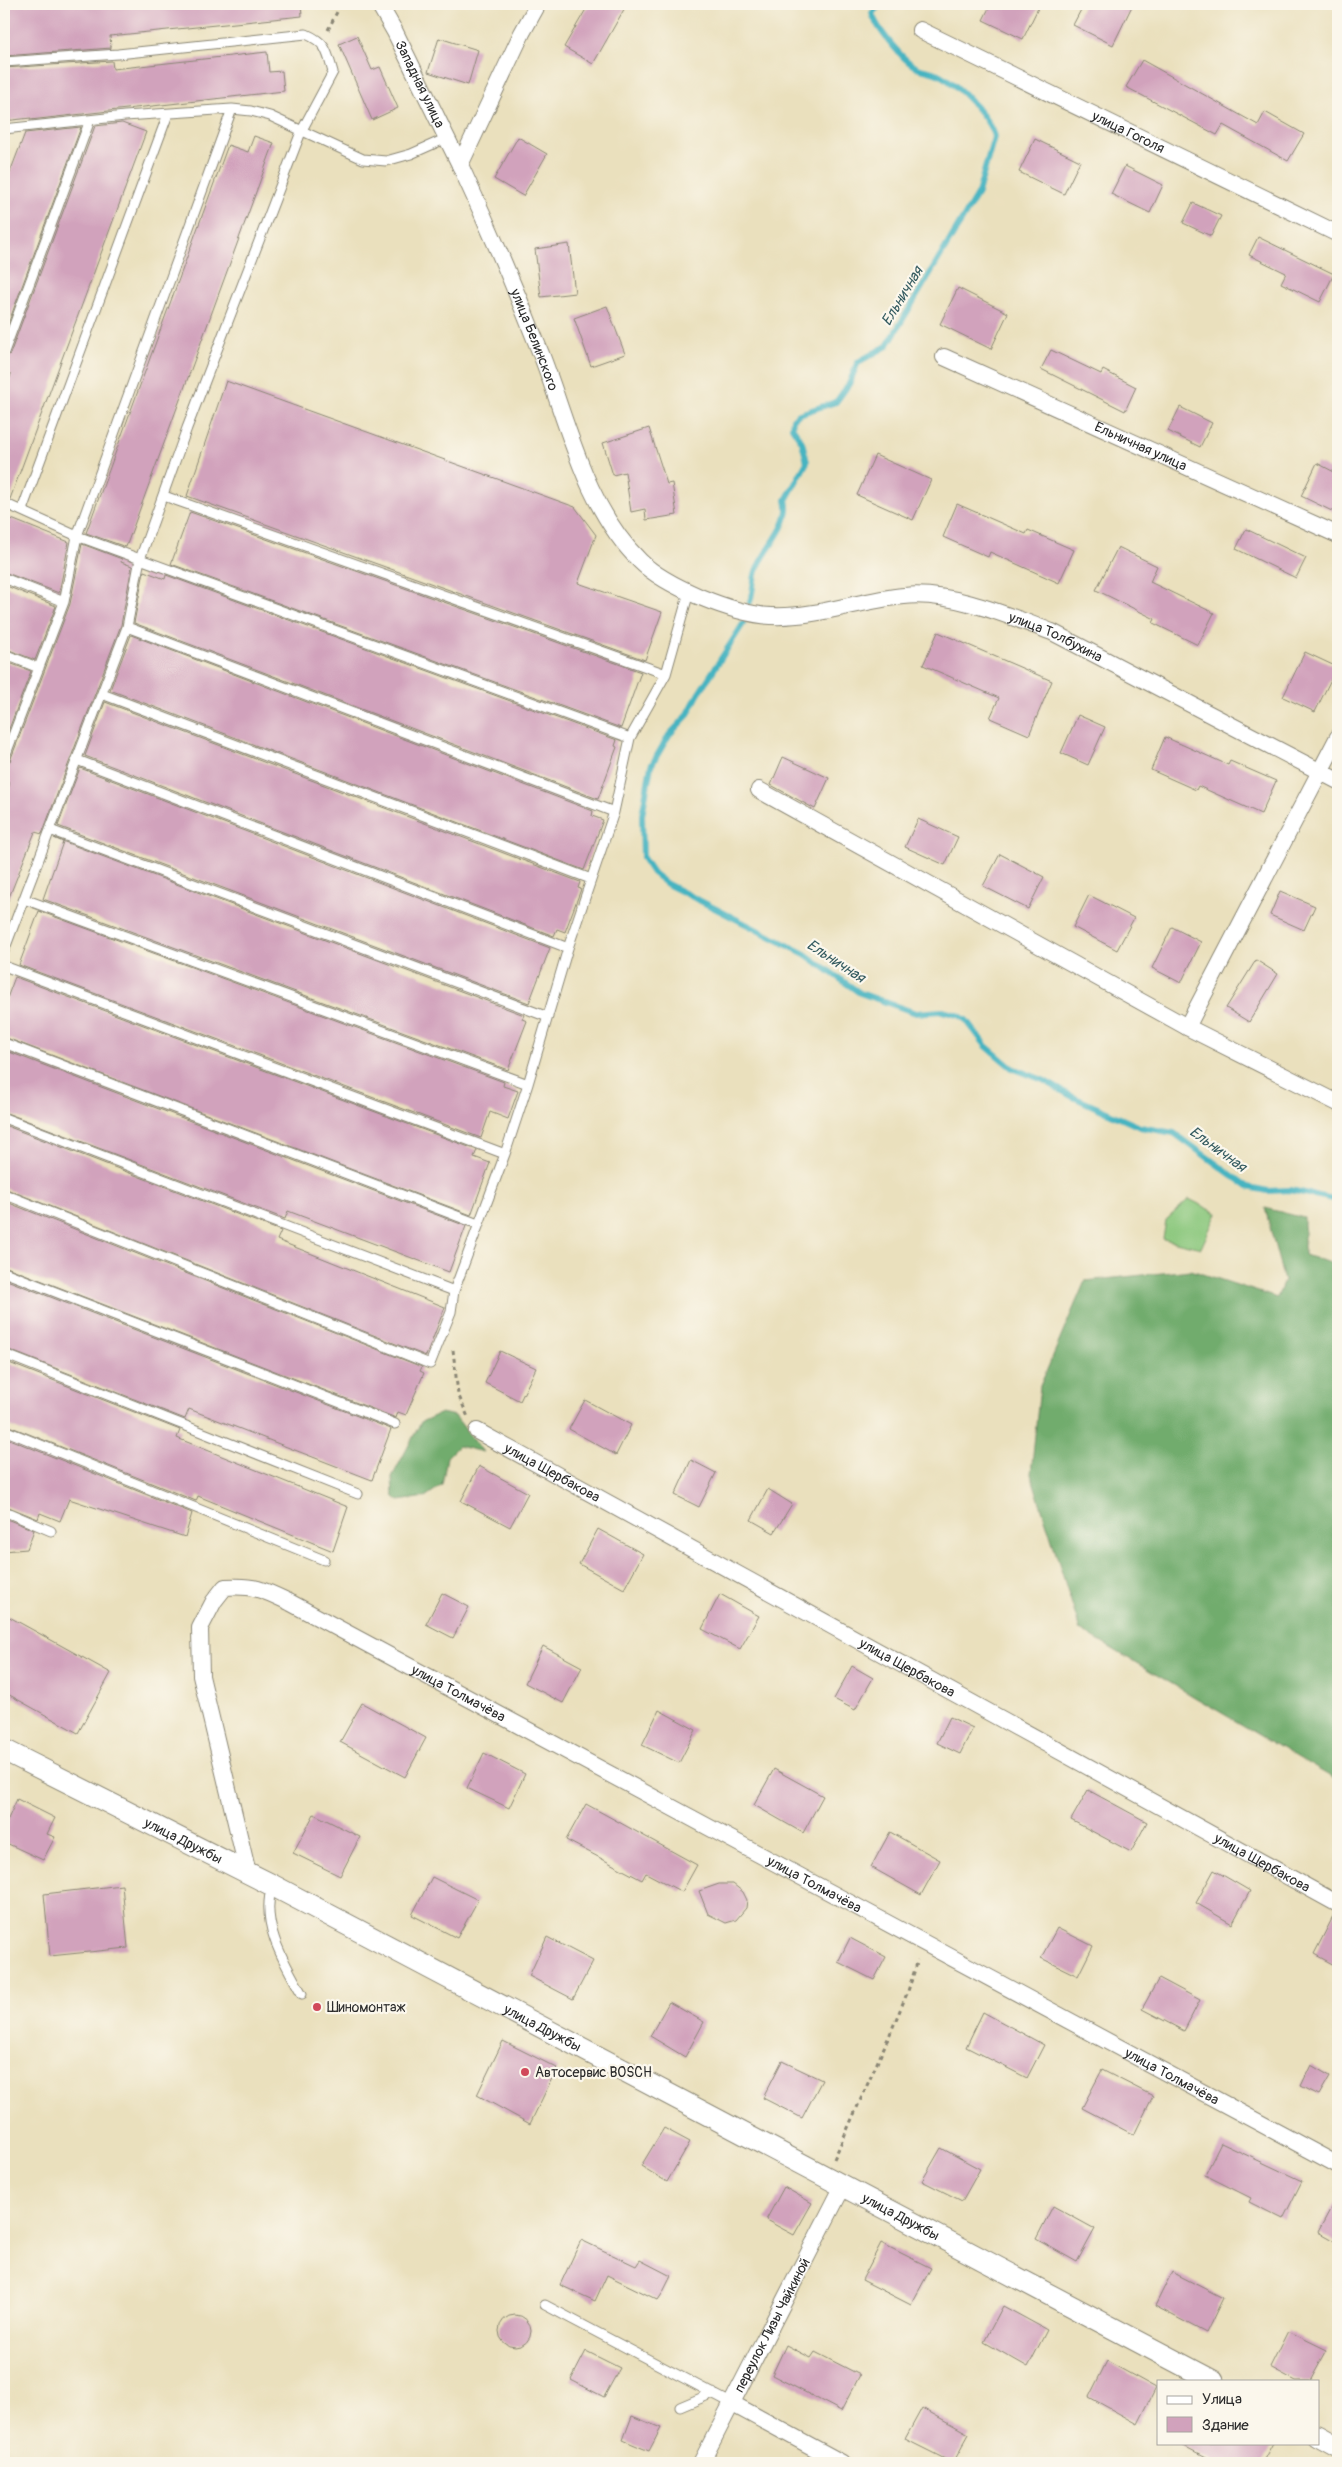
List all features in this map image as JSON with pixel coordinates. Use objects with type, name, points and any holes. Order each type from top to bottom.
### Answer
[{"type":"street","name":"Западная улица","points":[[379,4],[395,32],[460,165]]},
{"type":"street","points":[[460,165],[538,4]]},
{"type":"street","name":"улица Гоголя","points":[[920,30],[1338,234]]},
{"type":"street","name":"улица Белинского","points":[[460,165],[518,296],[586,477],[600,505],[640,561],[658,575],[715,603],[748,613]]},
{"type":"street","name":"Ельничная улица","points":[[944,357],[1338,535]]},
{"type":"street","name":"улица Толбухина","points":[[748,613],[777,616],[817,614],[907,595],[932,596],[956,601],[1052,632],[1338,781]]},
{"type":"street","points":[[1187,1027],[1338,736]]},
{"type":"street","points":[[759,790],[1187,1027],[1338,1103]]},
{"type":"street","name":"улица Щербакова","points":[[477,1432],[1338,1904]]},
{"type":"street","name":"улица Толмачёва","points":[[248,1873],[201,1676],[200,1628],[214,1601],[225,1587],[248,1586],[258,1588],[291,1603],[1338,2165]]},
{"type":"street","name":"улица Дружбы","points":[[4,1750],[272,1885],[1211,2380]]},
{"type":"street","name":"переулок Лизы Чайкиной","points":[[701,2463],[731,2403],[834,2181]]},
{"type":"street","points":[[731,2403],[842,2463]]},
{"type":"street","points":[[1320,2437],[1338,2447]]},
{"type":"lane","points":[[4,62],[118,54],[306,34],[318,39],[325,47],[333,72],[300,132],[187,428],[140,559],[127,627],[4,951]]},
{"type":"lane","points":[[5,132],[125,116],[232,109],[252,111],[270,116],[300,132],[363,159],[381,161],[398,159],[447,138]]},
{"type":"lane","points":[[4,759],[64,602],[77,536],[232,109]]},
{"type":"lane","points":[[22,510],[168,114]]},
{"type":"lane","points":[[4,352],[90,120]]},
{"type":"lane","points":[[164,496],[666,674]]},
{"type":"lane","points":[[4,502],[77,536],[630,738]]},
{"type":"lane","points":[[4,578],[64,602]]},
{"type":"lane","points":[[4,1194],[430,1364],[451,1312],[454,1291],[505,1154],[528,1084],[568,948],[614,812],[630,738],[666,674],[690,592]]},
{"type":"lane","points":[[127,627],[614,812]]},
{"type":"lane","points":[[4,654],[39,668]]},
{"type":"lane","points":[[102,694],[591,879]]},
{"type":"lane","points":[[4,731],[13,735]]},
{"type":"lane","points":[[76,760],[568,948]]},
{"type":"lane","points":[[50,830],[548,1017]]},
{"type":"lane","points":[[24,899],[528,1084]]},
{"type":"lane","points":[[4,966],[505,1154]]},
{"type":"lane","points":[[4,1043],[478,1224]]},
{"type":"lane","points":[[4,1118],[454,1291]]},
{"type":"lane","points":[[4,1272],[395,1424]]},
{"type":"lane","points":[[4,1354],[358,1494]]},
{"type":"lane","points":[[4,1430],[324,1560]]},
{"type":"lane","points":[[4,1511],[50,1531]]},
{"type":"lane","points":[[272,1885],[269,1896],[269,1917],[282,1959],[302,1994]]},
{"type":"lane","points":[[545,2305],[731,2403]]},
{"type":"lane","points":[[680,2408],[712,2394]]},
{"type":"path","points":[[325,47],[327,32],[341,4]]},
{"type":"path","points":[[453,1346],[458,1394],[466,1415],[477,1432]]},
{"type":"path","points":[[834,2181],[905,1999],[922,1942]]},
{"type":"green space","points":[[1189,1199],[1217,1213],[1201,1248],[1163,1239],[1166,1220]]},
{"type":"green space","points":[[1265,1208],[1304,1218],[1304,1255],[1338,1265],[1338,1781],[1080,1630],[1031,1474],[1040,1386],[1085,1281],[1191,1270],[1277,1298],[1284,1281]]},
{"type":"green space","points":[[441,1413],[455,1416],[483,1452],[458,1446],[447,1457],[442,1485],[425,1497],[399,1501],[393,1496],[392,1477],[421,1422]]},
{"type":"building","points":[[34,4],[301,4],[302,16],[110,36],[111,48],[4,56],[4,7]]},
{"type":"building","points":[[589,4],[627,4],[593,64],[564,47]]},
{"type":"building","points":[[991,4],[1040,4],[1023,39],[983,20]]},
{"type":"building","points":[[1084,4],[1133,4],[1113,45],[1073,25]]},
{"type":"building","points":[[357,36],[372,70],[380,67],[398,108],[372,120],[339,44]]},
{"type":"building","points":[[439,38],[478,50],[468,85],[428,72]]},
{"type":"building","points":[[267,52],[269,72],[282,71],[284,91],[30,120],[31,118],[4,121],[4,68],[112,61],[113,69]]},
{"type":"building","points":[[1142,60],[1258,125],[1265,112],[1304,134],[1288,161],[1223,125],[1217,135],[1126,87]]},
{"type":"building","points":[[122,123],[146,132],[10,499],[4,497],[4,395],[11,374],[4,373],[4,358],[10,354],[95,126]]},
{"type":"building","points":[[81,127],[4,335],[4,188],[25,133]]},
{"type":"building","points":[[254,136],[274,143],[126,547],[86,533],[228,145],[248,152]]},
{"type":"building","points":[[518,137],[547,154],[523,196],[494,179]]},
{"type":"building","points":[[1035,139],[1080,161],[1064,194],[1019,172]]},
{"type":"building","points":[[1125,166],[1163,185],[1150,213],[1111,194]]},
{"type":"building","points":[[1193,203],[1221,216],[1211,236],[1183,223]]},
{"type":"building","points":[[1258,237],[1334,274],[1320,302],[1281,283],[1286,273],[1249,255]]},
{"type":"building","points":[[569,244],[575,293],[541,297],[535,249]]},
{"type":"building","points":[[958,288],[1008,313],[991,349],[940,324]]},
{"type":"building","points":[[607,306],[625,354],[591,366],[574,318]]},
{"type":"building","points":[[1051,350],[1101,374],[1103,370],[1136,387],[1125,411],[1041,369]]},
{"type":"building","points":[[226,381],[575,507],[596,535],[578,583],[662,612],[645,660],[187,496]]},
{"type":"building","points":[[1180,407],[1212,423],[1200,447],[1168,431]]},
{"type":"building","points":[[649,428],[667,484],[672,483],[677,515],[646,520],[645,509],[631,512],[625,472],[613,475],[603,443]]},
{"type":"building","points":[[875,455],[931,480],[913,520],[857,495]]},
{"type":"building","points":[[1317,463],[1338,474],[1338,514],[1301,496]]},
{"type":"building","points":[[957,504],[1026,534],[1028,530],[1074,550],[1059,583],[990,552],[988,557],[943,537]]},
{"type":"building","points":[[190,512],[641,672],[621,728],[171,564]]},
{"type":"building","points":[[4,516],[69,542],[59,593],[4,572]]},
{"type":"building","points":[[1246,529],[1306,558],[1296,578],[1236,549]]},
{"type":"building","points":[[82,544],[122,559],[121,562],[132,566],[121,625],[42,834],[35,832],[4,910],[4,799],[10,783],[4,781],[4,765],[10,761],[70,604]]},
{"type":"building","points":[[1118,547],[1157,566],[1150,582],[1214,613],[1198,645],[1153,623],[1155,619],[1096,590]]},
{"type":"building","points":[[144,571],[165,579],[166,575],[617,740],[615,746],[617,747],[598,799],[134,623]]},
{"type":"building","points":[[4,585],[56,606],[35,660],[4,648]]},
{"type":"building","points":[[938,632],[1052,681],[1029,735],[990,718],[999,698],[923,665]]},
{"type":"building","points":[[131,635],[593,811],[592,816],[603,820],[584,870],[110,690]]},
{"type":"building","points":[[1305,652],[1337,667],[1315,712],[1283,697]]},
{"type":"building","points":[[4,661],[31,671],[4,742]]},
{"type":"building","points":[[105,702],[580,882],[578,888],[581,889],[565,932],[557,929],[554,936],[85,756]]},
{"type":"building","points":[[1078,715],[1105,727],[1088,765],[1061,753]]},
{"type":"building","points":[[1165,737],[1228,765],[1230,761],[1276,781],[1261,814],[1198,786],[1196,790],[1151,770]]},
{"type":"building","points":[[783,757],[829,778],[815,809],[771,785]]},
{"type":"building","points":[[80,768],[550,948],[529,1003],[58,826]]},
{"type":"building","points":[[918,819],[958,837],[945,865],[905,847]]},
{"type":"building","points":[[54,838],[524,1015],[522,1019],[527,1021],[508,1070],[43,899],[63,842]]},
{"type":"building","points":[[1000,854],[1044,877],[1028,909],[983,886]]},
{"type":"building","points":[[1280,891],[1315,906],[1304,930],[1270,915]]},
{"type":"building","points":[[1089,895],[1134,918],[1117,950],[1073,927]]},
{"type":"building","points":[[39,911],[504,1082],[503,1086],[518,1091],[508,1119],[490,1112],[481,1138],[19,965]]},
{"type":"building","points":[[1172,927],[1201,942],[1181,983],[1152,968]]},
{"type":"building","points":[[1256,960],[1278,974],[1249,1022],[1226,1008]]},
{"type":"building","points":[[15,977],[477,1150],[474,1157],[490,1163],[471,1215],[4,1037],[4,1006]]},
{"type":"building","points":[[4,1050],[466,1226],[449,1272],[288,1211],[285,1219],[4,1112]]},
{"type":"building","points":[[4,1125],[281,1231],[277,1240],[445,1307],[426,1356],[4,1188]]},
{"type":"building","points":[[4,1201],[422,1367],[420,1371],[424,1373],[406,1415],[398,1412],[396,1418],[4,1266]]},
{"type":"building","points":[[4,1279],[391,1429],[372,1480],[189,1409],[185,1419],[4,1348]]},
{"type":"building","points":[[500,1351],[536,1368],[520,1401],[485,1383]]},
{"type":"building","points":[[4,1361],[180,1430],[177,1438],[348,1507],[333,1551],[198,1496],[196,1501],[4,1424]]},
{"type":"building","points":[[585,1400],[631,1425],[616,1455],[569,1429]]},
{"type":"building","points":[[4,1437],[192,1513],[185,1537],[69,1499],[60,1521],[40,1513],[38,1519],[4,1505]]},
{"type":"building","points":[[691,1460],[716,1473],[699,1507],[675,1495]]},
{"type":"building","points":[[479,1466],[528,1493],[510,1527],[461,1501]]},
{"type":"building","points":[[768,1489],[792,1504],[774,1533],[751,1520]]},
{"type":"building","points":[[4,1518],[34,1530],[27,1549],[4,1551]]},
{"type":"building","points":[[598,1529],[643,1554],[624,1589],[579,1564]]},
{"type":"building","points":[[442,1593],[469,1607],[453,1638],[426,1624]]},
{"type":"building","points":[[720,1594],[759,1616],[740,1649],[702,1629]]},
{"type":"building","points":[[4,1614],[111,1673],[78,1733],[4,1692]]},
{"type":"building","points":[[543,1646],[582,1667],[563,1703],[525,1683]]},
{"type":"building","points":[[852,1666],[873,1678],[855,1710],[834,1699]]},
{"type":"building","points":[[362,1703],[426,1738],[405,1777],[340,1742]]},
{"type":"building","points":[[659,1710],[696,1730],[679,1763],[642,1745]]},
{"type":"building","points":[[950,1717],[973,1728],[960,1754],[937,1743]]},
{"type":"building","points":[[484,1753],[525,1774],[509,1808],[467,1788]]},
{"type":"building","points":[[774,1769],[823,1796],[803,1833],[754,1805]]},
{"type":"building","points":[[1088,1790],[1147,1822],[1131,1852],[1071,1820]]},
{"type":"building","points":[[17,1799],[55,1818],[47,1834],[55,1837],[43,1860],[4,1842],[4,1828]]},
{"type":"building","points":[[586,1804],[697,1865],[682,1892],[646,1873],[642,1880],[566,1840]]},
{"type":"building","points":[[314,1814],[360,1837],[340,1876],[293,1853]]},
{"type":"building","points":[[890,1832],[940,1860],[921,1895],[871,1867]]},
{"type":"building","points":[[1214,1870],[1250,1891],[1232,1924],[1196,1903]]},
{"type":"building","points":[[432,1877],[478,1900],[457,1938],[412,1915]]},
{"type":"building","points":[[719,1884],[733,1884],[743,1892],[747,1900],[746,1908],[736,1920],[726,1923],[708,1914],[699,1891]]},
{"type":"building","points":[[122,1885],[128,1948],[50,1956],[44,1894]]},
{"type":"building","points":[[1335,1913],[1338,1914],[1338,1967],[1314,1954]]},
{"type":"building","points":[[1057,1928],[1093,1946],[1078,1976],[1041,1958]]},
{"type":"building","points":[[547,1937],[593,1961],[573,1999],[529,1976]]},
{"type":"building","points":[[850,1938],[886,1957],[874,1980],[838,1962]]},
{"type":"building","points":[[1159,1978],[1200,2000],[1184,2031],[1142,2009]]},
{"type":"building","points":[[669,2002],[704,2022],[685,2057],[650,2036]]},
{"type":"building","points":[[983,2012],[1044,2045],[1027,2078],[966,2047]]},
{"type":"building","points":[[503,2041],[557,2068],[530,2124],[477,2095]]},
{"type":"building","points":[[782,2061],[822,2080],[802,2118],[763,2098]]},
{"type":"building","points":[[1311,2065],[1330,2076],[1319,2095],[1301,2086]]},
{"type":"building","points":[[1102,2070],[1153,2096],[1134,2135],[1082,2108]]},
{"type":"building","points":[[664,2128],[690,2142],[667,2182],[641,2166]]},
{"type":"building","points":[[1221,2143],[1302,2181],[1283,2219],[1249,2202],[1251,2198],[1205,2175]]},
{"type":"building","points":[[941,2148],[980,2169],[962,2201],[922,2181]]},
{"type":"building","points":[[784,2187],[812,2203],[794,2235],[766,2220]]},
{"type":"building","points":[[1338,2195],[1338,2243],[1318,2232]]},
{"type":"building","points":[[1053,2206],[1095,2229],[1077,2262],[1036,2239]]},
{"type":"building","points":[[581,2240],[636,2266],[640,2260],[671,2276],[658,2300],[607,2275],[595,2301],[560,2285]]},
{"type":"building","points":[[881,2243],[931,2268],[911,2305],[862,2280]]},
{"type":"building","points":[[1172,2272],[1223,2298],[1206,2333],[1155,2306]]},
{"type":"building","points":[[1003,2306],[1047,2330],[1028,2367],[984,2342]]},
{"type":"building","points":[[515,2315],[521,2316],[526,2320],[530,2325],[530,2337],[526,2342],[521,2346],[515,2347],[509,2346],[504,2342],[500,2337],[499,2331],[500,2325],[504,2320],[509,2316]]},
{"type":"building","points":[[1288,2331],[1327,2350],[1311,2380],[1294,2380],[1270,2367]]},
{"type":"building","points":[[786,2345],[811,2358],[815,2352],[860,2375],[841,2411],[772,2375]]},
{"type":"building","points":[[586,2351],[620,2368],[604,2397],[571,2380]]},
{"type":"building","points":[[1107,2361],[1156,2388],[1138,2424],[1089,2397]]},
{"type":"building","points":[[922,2408],[969,2434],[953,2463],[905,2439]]},
{"type":"building","points":[[632,2416],[661,2428],[649,2451],[623,2440]]},
{"type":"building","points":[[1180,2444],[1272,2444],[1262,2463],[1217,2463]]},
{"type":"waterway","name":"Ельничная","points":[[750,602],[756,571],[782,527],[786,518],[786,500],[807,462],[802,442],[792,427],[793,419],[799,414],[836,402],[849,384],[858,362],[887,346],[978,193],[994,137],[980,111],[955,86],[937,74],[912,65],[891,44],[872,13],[881,4]]},
{"type":"waterway","name":"Ельничная","points":[[743,624],[699,693],[687,716],[669,735],[651,766],[642,815],[643,858],[653,873],[667,884],[805,954],[860,993],[916,1013],[942,1011],[958,1015],[966,1020],[986,1046],[1012,1068],[1043,1080],[1071,1096],[1140,1127],[1174,1133],[1248,1187],[1268,1191],[1290,1190],[1338,1200]]},
{"type":"place","name":"Шиномонтаж","points":[[317,2007]]},
{"type":"place","name":"Автосервис BOSCH","points":[[525,2072]]}]
